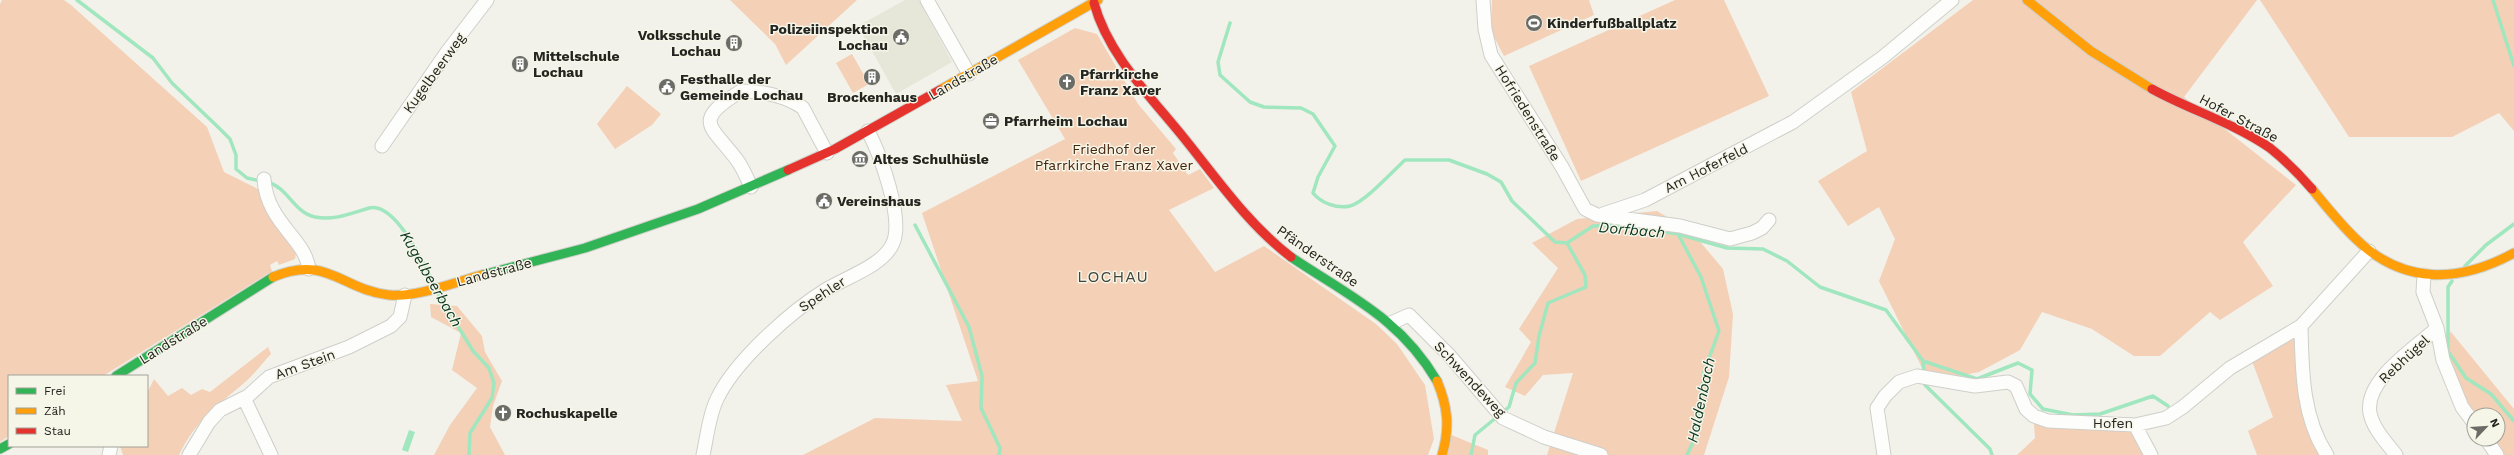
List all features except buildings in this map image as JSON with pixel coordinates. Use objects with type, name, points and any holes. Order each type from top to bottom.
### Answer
[{"type":"street","name":"Kugelbeerweg","points":[[382,146],[447,52],[487,0]]},
{"type":"street","points":[[927,0],[969,74]]},
{"type":"street","name":"Hofriedenstraße","points":[[1483,0],[1485,29],[1491,54],[1562,166],[1585,209],[1597,215]]},
{"type":"street","name":"Am Hoferfeld","points":[[1597,215],[1644,200],[1793,122],[1883,57],[1952,0]]},
{"type":"street","name":"Hofer Straße","points":[[2027,0],[2062,30],[2106,62],[2161,94],[2269,148],[2310,185],[2351,235],[2369,251],[2391,264],[2424,275],[2454,275],[2467,273],[2495,264],[2514,253]]},
{"type":"street","name":"Landstraße","points":[[120,375],[271,279],[291,271],[309,269],[328,272],[376,294],[405,295],[585,248],[671,219],[751,187],[827,153],[969,74],[1095,1]]},
{"type":"street","name":"Pfänderstraße","points":[[1095,1],[1098,20],[1125,62],[1252,223],[1283,250],[1391,323],[1416,347],[1432,371],[1444,398],[1449,428],[1442,455]]},
{"type":"street","points":[[751,187],[738,161],[712,133],[709,124],[710,118],[722,105],[741,91],[773,96],[796,103],[803,108],[827,153]]},
{"type":"street","name":"Spehler","points":[[703,455],[716,400],[735,372],[781,324],[800,308],[879,260],[893,244],[897,228],[895,208],[868,131]]},
{"type":"street","points":[[264,185],[271,209],[306,258],[309,269]]},
{"type":"street","points":[[1597,215],[1680,226],[1730,239],[1752,233],[1762,228],[1769,220]]},
{"type":"street","name":"Hofen","points":[[1884,455],[1877,408],[1885,396],[1899,382],[1917,376],[1975,386],[2008,382],[2016,386],[2026,409],[2034,416],[2048,421],[2135,425],[2166,418],[2183,407],[2230,368],[2300,326],[2369,251]]},
{"type":"street","points":[[2424,275],[2423,292],[2438,328],[2443,360],[2462,407],[2466,412]]},
{"type":"street","name":"Am Stein","points":[[189,455],[215,414],[244,398],[269,377],[349,348],[391,326],[400,317],[405,295]]},
{"type":"street","name":"Schwendeweg","points":[[1391,323],[1409,315],[1449,355],[1500,414],[1544,437],[1601,455]]},
{"type":"street","points":[[2300,326],[2306,402],[2316,439],[2327,455]]},
{"type":"street","name":"Rebhügel","points":[[2396,455],[2377,430],[2370,413],[2371,393],[2391,367],[2438,328]]},
{"type":"street","points":[[244,398],[271,455]]},
{"type":"street","points":[[2135,425],[2151,455]]},
{"type":"shaded area","points":[[905,0],[919,0],[952,62],[896,94],[858,26]]},
{"type":"shaded area","points":[[409,430],[415,432],[408,452],[402,450]]},
{"type":"green space","points":[[2,0],[64,0],[71,5],[207,127],[224,172],[262,191],[296,253],[295,259],[279,265],[277,261],[270,265],[272,271],[105,375],[8,375],[8,437],[0,442],[0,4]]},
{"type":"green space","points":[[730,0],[857,0],[786,65],[775,44]]},
{"type":"green space","name":"Kinderfußballplatz","points":[[1492,0],[1589,0],[1594,15],[1504,56],[1491,31]]},
{"type":"green space","points":[[1675,0],[1724,0],[1769,96],[1581,181],[1529,66]]},
{"type":"green space","points":[[1973,0],[2257,0],[2184,97],[2296,185],[2243,242],[2273,286],[2220,320],[2210,312],[2160,356],[2134,356],[2092,329],[2042,312],[2020,350],[1979,372],[1929,382],[1879,281],[1895,239],[1879,207],[1848,226],[1818,181],[1867,151],[1851,92]]},
{"type":"green space","points":[[2260,0],[2514,0],[2514,131],[2499,113],[2452,137],[2349,137]]},
{"type":"green space","name":"Friedhof der Pfarrkirche Franz Xaver","points":[[1075,28],[1097,34],[1138,104],[1176,149],[1173,153],[1188,175],[1200,169],[1214,188],[1169,210],[1215,272],[1264,246],[1376,324],[1397,344],[1425,385],[1434,439],[1428,455],[803,455],[875,418],[962,421],[946,385],[978,381],[922,213],[1065,139],[1018,60]]},
{"type":"green space","points":[[852,54],[869,84],[853,93],[836,63]]},
{"type":"green space","points":[[627,86],[661,114],[652,125],[615,149],[597,124]]},
{"type":"green space","points":[[1657,211],[1692,232],[1723,269],[1733,314],[1729,377],[1704,455],[1547,455],[1573,373],[1543,375],[1525,396],[1505,387],[1531,342],[1519,329],[1558,268],[1532,243],[1577,219]]},
{"type":"green space","points":[[430,304],[457,306],[482,336],[485,352],[502,381],[493,406],[490,427],[505,455],[434,455],[450,425],[477,388],[452,370],[461,333],[431,317]]},
{"type":"green space","points":[[2451,332],[2514,409],[2514,455],[2501,455],[2495,447],[2506,447],[2506,407],[2466,407],[2466,408],[2463,406],[2441,338]]},
{"type":"green space","points":[[2296,336],[2322,455],[2257,455],[2248,431],[2273,417],[2252,361]]},
{"type":"green space","points":[[268,347],[271,354],[248,380],[207,415],[192,432],[179,455],[123,455],[120,447],[148,447],[148,391],[154,379],[168,396],[182,388],[191,395],[202,389],[210,392]]},
{"type":"green space","points":[[2034,424],[2131,428],[2146,455],[2017,455],[2035,438]]},
{"type":"green space","points":[[1449,434],[1488,450],[1488,455],[1442,455]]},
{"type":"waterway","name":"Kugelbeerbach","points":[[77,0],[153,58],[172,83],[230,139],[236,155],[236,169],[247,178],[261,181]]},
{"type":"waterway","points":[[2493,0],[2514,66]]},
{"type":"waterway","name":"Dorfbach","points":[[1230,23],[1218,62],[1220,75],[1250,102],[1264,107],[1301,108],[1313,114],[1335,146],[1318,177],[1313,193],[1320,200],[1335,206],[1350,206],[1363,199],[1405,160],[1449,160],[1487,174],[1501,182],[1512,201],[1555,242],[1567,243],[1593,226],[1617,225],[1678,234],[1727,248],[1763,249],[1787,261],[1820,287],[1886,310],[1923,361],[1977,379],[2018,363],[2032,370],[2030,394],[2043,409],[2073,415],[2100,414],[2153,396],[2168,406]]},
{"type":"waterway","name":"Kugelbeerbach","points":[[267,182],[280,189],[302,211],[315,217],[336,217],[369,208],[379,208],[389,214],[416,249],[433,282]]},
{"type":"waterway","points":[[2465,266],[2486,245],[2514,224]]},
{"type":"waterway","points":[[915,225],[969,327],[982,376],[981,408],[1000,448],[999,455]]},
{"type":"waterway","name":"Haldenbach","points":[[1678,234],[1701,277],[1719,331],[1704,372],[1695,438],[1687,455]]},
{"type":"waterway","points":[[1471,455],[1475,435],[1509,407],[1516,383],[1535,363],[1539,336],[1548,303],[1586,287],[1585,275],[1567,243]]},
{"type":"waterway","points":[[2452,281],[2448,287],[2448,351],[2466,378],[2491,394],[2514,421]]},
{"type":"waterway","name":"Kugelbeerbach","points":[[437,292],[473,351],[489,368],[494,383],[492,398],[470,433],[469,455]]},
{"type":"waterway","points":[[1923,361],[1924,374]]},
{"type":"waterway","points":[[1924,380],[1925,385],[1990,449],[1992,455]]},
{"type":"traffic: fast","points":[[482,275],[585,248],[698,209],[788,170]]},
{"type":"traffic: fast","points":[[1291,257],[1353,297],[1390,324],[1422,359],[1437,381]]},
{"type":"traffic: fast","points":[[118,375],[273,277]]},
{"type":"traffic: fast","points":[[0,449],[8,445]]},
{"type":"traffic: slow","points":[[940,90],[1098,0]]},
{"type":"traffic: slow","points":[[2027,0],[2091,51],[2152,89]]},
{"type":"traffic: slow","points":[[2312,189],[2344,227],[2374,254],[2393,265],[2412,272],[2452,274],[2473,270],[2514,253]]},
{"type":"traffic: slow","points":[[273,277],[292,271],[307,269],[321,271],[373,292],[389,295],[400,295],[436,289],[482,275]]},
{"type":"traffic: slow","points":[[1437,381],[1444,400],[1447,418],[1445,445],[1442,455]]},
{"type":"traffic: jam","points":[[1094,3],[1109,40],[1132,75],[1247,216],[1275,244],[1291,257]]},
{"type":"traffic: jam","points":[[2152,89],[2256,139],[2281,157],[2312,189]]},
{"type":"traffic: jam","points":[[788,170],[835,149],[940,90]]},
{"type":"place","name":"Kinderfußballplatz","points":[[1534,23]]},
{"type":"place","name":"Polizeiinspektion Lochau","points":[[901,37]]},
{"type":"place","name":"Volksschule Lochau","points":[[734,43]]},
{"type":"place","name":"Mittelschule Lochau","points":[[520,64]]},
{"type":"place","name":"Brockenhaus","points":[[872,77]]},
{"type":"place","name":"Pfarrkirche Franz Xaver","points":[[1067,82]]},
{"type":"place","name":"Festhalle der Gemeinde Lochau","points":[[667,87]]},
{"type":"place","name":"Pfarrheim Lochau","points":[[991,121]]},
{"type":"place","name":"Altes Schulhüsle","points":[[860,159]]},
{"type":"place","name":"Vereinshaus","points":[[824,201]]},
{"type":"place","name":"Rochuskapelle","points":[[503,413]]},
{"type":"district","name":"LOCHAU","points":[[1113,276]]}]
